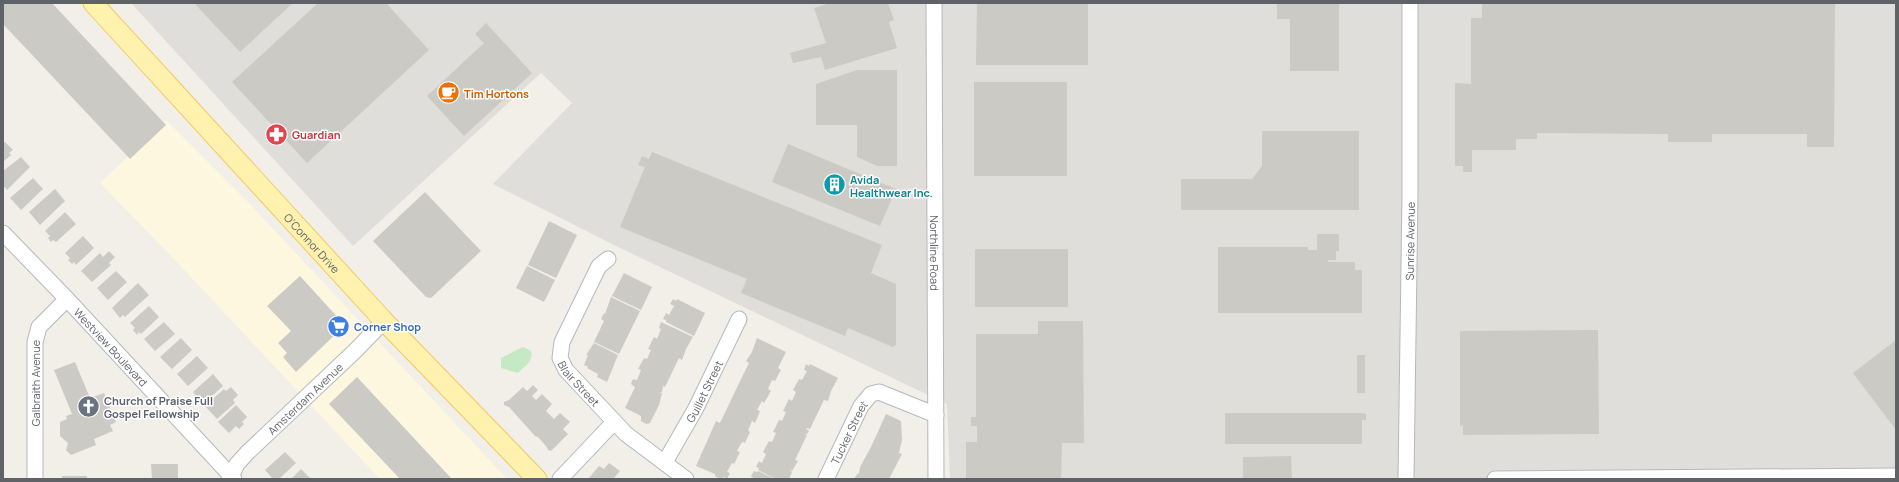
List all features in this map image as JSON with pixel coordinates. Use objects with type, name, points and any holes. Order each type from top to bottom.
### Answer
[{"type":"main road","name":"O'Connor Drive","points":[[93,3],[384,321],[537,479]]},
{"type":"street","name":"Northline Road","points":[[934,3],[936,479]]},
{"type":"street","name":"Sunrise Avenue","points":[[1406,479],[1410,193],[1410,3]]},
{"type":"street","name":"Westview Boulevard","points":[[3,233],[67,299],[231,478]]},
{"type":"street","name":"Blair Street","points":[[608,259],[599,266],[562,342],[560,358],[566,370],[626,434],[686,479]]},
{"type":"street","name":"Galbraith Avenue","points":[[35,479],[35,342],[40,327],[67,299]]},
{"type":"street","name":"Guillet Street","points":[[664,462],[692,414],[739,319]]},
{"type":"street","name":"Amsterdam Avenue","points":[[231,478],[237,464],[247,453],[356,350],[384,321]]},
{"type":"street","name":"Tucker Street","points":[[826,479],[861,406],[870,394],[879,392],[936,416]]},
{"type":"street","points":[[560,479],[614,422]]},
{"type":"street","points":[[1495,479],[1896,476]]},
{"type":"shaded area","points":[[131,3],[1896,3],[1896,479],[950,479],[947,404],[616,246],[493,184],[572,103],[541,73],[353,246]]},
{"type":"shaded area","points":[[166,120],[248,202],[507,479],[380,479],[173,258],[100,183]]},
{"type":"green space","points":[[523,347],[531,351],[532,355],[526,366],[518,373],[501,368],[501,358]]},
{"type":"building","points":[[3,3],[52,3],[166,125],[130,159],[3,24]]},
{"type":"building","points":[[194,3],[293,3],[240,52]]},
{"type":"building","points":[[318,3],[386,3],[429,50],[307,163],[232,82]]},
{"type":"building","points":[[830,3],[888,3],[894,20],[889,22],[897,48],[825,70],[821,57],[793,63],[790,53],[826,43],[814,8]]},
{"type":"building","points":[[977,3],[1088,3],[1088,65],[976,65]]},
{"type":"building","points":[[1277,3],[1339,3],[1339,71],[1290,71],[1290,19],[1277,19]]},
{"type":"building","points":[[1482,3],[1835,3],[1834,147],[1807,147],[1807,134],[1712,134],[1712,142],[1668,142],[1668,134],[1537,133],[1537,139],[1516,139],[1516,150],[1472,150],[1472,172],[1463,172],[1463,166],[1455,166],[1455,83],[1471,84],[1471,18],[1482,18]]},
{"type":"building","points":[[486,23],[532,73],[464,136],[427,96],[484,43],[475,34]]},
{"type":"building","points":[[857,70],[897,70],[897,166],[877,166],[857,157],[857,125],[816,125],[816,84]]},
{"type":"building","points":[[974,82],[1067,82],[1067,176],[974,176]]},
{"type":"building","points":[[1262,131],[1359,131],[1359,210],[1181,210],[1181,179],[1252,179],[1262,166]]},
{"type":"building","points":[[5,142],[13,150],[9,153],[11,155],[3,162],[3,144]]},
{"type":"building","name":"Avida Healthwear Inc.","points":[[788,144],[896,189],[880,226],[772,182]]},
{"type":"building","points":[[652,152],[882,245],[871,273],[896,284],[896,345],[893,347],[848,328],[845,336],[741,293],[747,279],[620,227],[645,167],[638,165],[642,156],[649,159]]},
{"type":"building","points":[[21,157],[30,167],[7,190],[5,187],[3,189],[3,171]]},
{"type":"building","points":[[33,178],[43,189],[21,210],[10,198]]},
{"type":"building","points":[[55,189],[65,201],[40,225],[29,212]]},
{"type":"building","points":[[425,192],[481,251],[431,298],[426,297],[373,241]]},
{"type":"building","points":[[65,212],[76,224],[56,242],[53,240],[51,242],[48,238],[50,236],[45,231]]},
{"type":"building","points":[[549,221],[577,235],[556,278],[528,265]]},
{"type":"building","points":[[1317,234],[1339,234],[1339,251],[1336,251],[1336,260],[1328,260],[1328,262],[1355,262],[1355,270],[1362,270],[1362,313],[1218,313],[1218,247],[1308,247],[1308,250],[1317,250]]},
{"type":"building","points":[[83,236],[94,248],[76,265],[74,262],[72,264],[68,260],[70,258],[65,253]]},
{"type":"building","points":[[976,249],[1068,249],[1068,307],[975,307]]},
{"type":"building","points":[[109,251],[115,257],[109,263],[111,265],[92,282],[81,271],[100,253],[103,257]]},
{"type":"building","points":[[527,266],[555,280],[544,302],[516,288]]},
{"type":"building","points":[[116,271],[127,282],[108,300],[97,288]]},
{"type":"building","points":[[624,273],[652,287],[641,310],[612,296]]},
{"type":"building","points":[[300,276],[342,322],[342,328],[296,372],[283,357],[287,353],[278,343],[291,331],[267,306]]},
{"type":"building","points":[[138,283],[149,295],[125,317],[123,315],[120,318],[112,308]]},
{"type":"building","points":[[611,297],[640,311],[619,354],[594,342],[604,321],[601,319],[604,313],[605,314]]},
{"type":"building","points":[[673,299],[676,301],[677,299],[705,313],[694,336],[663,319],[666,313],[669,315],[674,306],[670,304]]},
{"type":"building","points":[[149,306],[159,317],[141,334],[139,332],[137,335],[133,330],[135,328],[130,323]]},
{"type":"building","points":[[1038,321],[1083,321],[1084,443],[1062,443],[1061,479],[966,479],[966,442],[977,442],[977,426],[971,426],[971,417],[976,417],[976,334],[1038,334]]},
{"type":"building","points":[[164,322],[175,334],[155,351],[144,339]]},
{"type":"building","points":[[661,322],[693,337],[682,360],[679,358],[665,387],[663,386],[662,392],[659,392],[662,393],[659,405],[650,423],[646,424],[641,421],[641,416],[625,408],[635,387],[631,384],[633,379],[637,380],[641,370],[638,369],[644,358],[647,359],[651,350],[648,349],[654,337],[657,339],[661,329],[659,328]]},
{"type":"building","points":[[1598,330],[1599,434],[1463,435],[1463,425],[1460,426],[1460,331]]},
{"type":"building","points":[[181,338],[192,350],[172,369],[160,357]]},
{"type":"building","points":[[757,338],[786,352],[778,368],[781,370],[775,381],[772,380],[768,389],[771,391],[764,403],[762,401],[757,410],[760,411],[755,423],[752,421],[748,430],[750,432],[745,443],[742,442],[737,451],[740,452],[734,464],[732,463],[727,472],[730,473],[727,479],[724,477],[720,479],[715,476],[715,474],[696,466],[716,421],[720,423],[749,363],[746,361],[752,352]]},
{"type":"building","points":[[1896,340],[1896,430],[1853,373]]},
{"type":"building","points":[[594,343],[618,355],[607,382],[597,377],[598,374],[584,365],[588,355],[586,355]]},
{"type":"building","points":[[1357,355],[1365,355],[1365,393],[1357,393]]},
{"type":"building","points":[[197,356],[208,368],[188,386],[177,374]]},
{"type":"building","name":"Church of Praise Full Gospel Fellowship","points":[[75,362],[90,398],[104,393],[116,422],[110,425],[113,431],[94,439],[96,445],[71,455],[66,450],[68,443],[60,436],[60,422],[67,419],[66,416],[72,414],[54,370]]},
{"type":"building","points":[[806,364],[809,366],[810,364],[838,378],[831,391],[828,401],[824,400],[810,429],[806,429],[809,431],[807,434],[804,434],[807,435],[795,460],[798,461],[792,471],[789,469],[792,472],[789,479],[776,479],[758,470],[759,468],[756,467],[759,461],[762,463],[766,454],[763,452],[769,441],[772,442],[776,433],[773,432],[779,420],[782,421],[786,412],[783,411],[789,399],[792,401],[796,392],[793,390],[799,379],[802,380],[807,371],[804,370]]},
{"type":"building","points":[[213,374],[223,386],[203,404],[193,392]]},
{"type":"building","points":[[357,377],[451,478],[450,479],[400,479],[329,404]]},
{"type":"building","points":[[533,385],[538,390],[532,396],[536,400],[542,394],[552,404],[546,411],[554,419],[560,413],[570,422],[563,429],[568,434],[551,451],[548,450],[537,436],[536,437],[509,407],[504,405],[504,402],[509,400],[523,387],[527,391]]},
{"type":"building","points":[[231,387],[238,395],[233,400],[235,403],[217,419],[205,406],[224,389],[226,391]]},
{"type":"building","points":[[236,405],[247,417],[242,422],[244,424],[239,429],[236,426],[229,433],[218,422]]},
{"type":"building","points":[[1225,413],[1362,413],[1366,414],[1366,420],[1362,420],[1362,444],[1225,444]]},
{"type":"building","points":[[886,414],[901,421],[902,440],[899,453],[902,454],[889,479],[854,479],[858,473],[859,474],[860,467]]},
{"type":"building","points":[[285,452],[296,463],[279,479],[273,479],[265,470]]},
{"type":"building","points":[[1291,456],[1292,479],[1243,479],[1243,457]]},
{"type":"building","points":[[609,463],[620,471],[614,478],[616,479],[588,479],[599,466],[604,469]]},
{"type":"building","points":[[151,464],[178,464],[178,479],[152,479]]},
{"type":"building","points":[[301,469],[311,479],[291,479]]},
{"type":"building","points":[[754,471],[758,471],[775,479],[754,479],[751,476]]},
{"type":"building","points":[[62,476],[87,476],[87,479],[62,479]]},
{"type":"place","name":"Tim Hortons","points":[[449,93]]},
{"type":"place","name":"Guardian","points":[[276,134]]},
{"type":"place","name":"Avida Healthwear Inc.","points":[[835,185]]},
{"type":"place","name":"Corner Shop","points":[[338,326]]},
{"type":"place","name":"Church of Praise Full Gospel Fellowship","points":[[89,406]]}]
